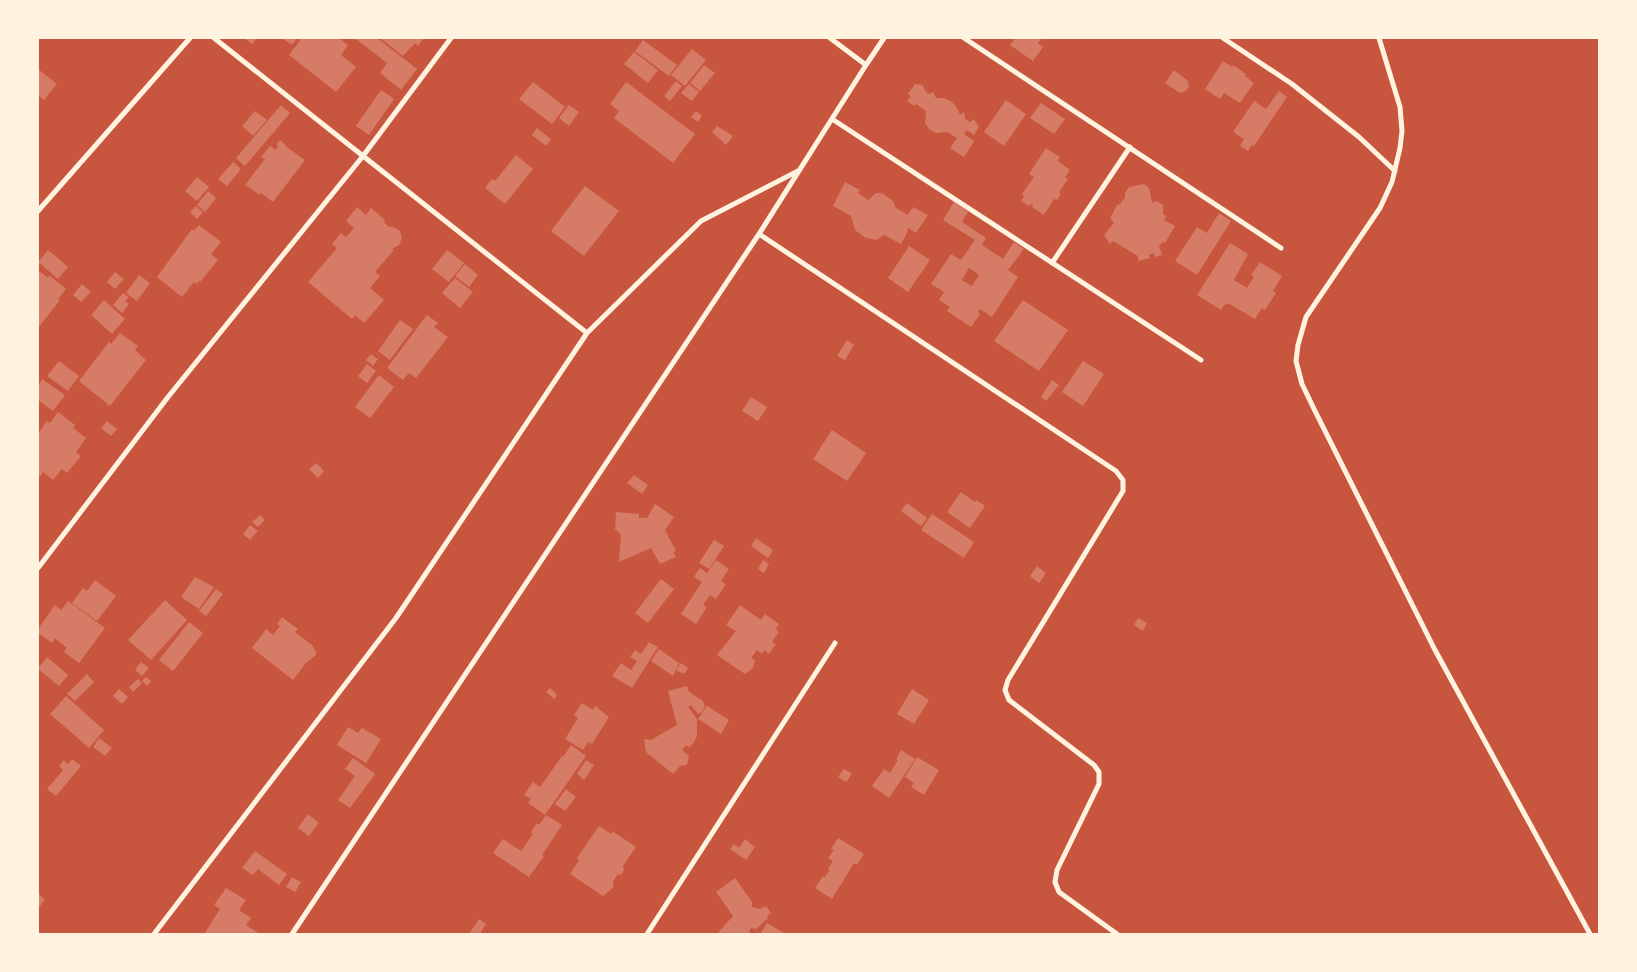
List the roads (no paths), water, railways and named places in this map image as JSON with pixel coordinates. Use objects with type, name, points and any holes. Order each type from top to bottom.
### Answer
[{"type":"street","points":[[38,211],[190,38]]},
{"type":"street","points":[[214,38],[587,333]]},
{"type":"street","points":[[38,568],[168,397],[363,156],[451,38]]},
{"type":"street","points":[[830,38],[866,65]]},
{"type":"street","points":[[292,934],[759,234],[884,38]]},
{"type":"street","points":[[964,38],[1281,248]]},
{"type":"street","points":[[1223,38],[1292,84],[1359,137],[1395,171]]},
{"type":"street","points":[[1379,38],[1400,107],[1402,131],[1395,171],[1380,208],[1306,317],[1298,345],[1296,361],[1302,384],[1435,650],[1590,934]]},
{"type":"street","points":[[832,119],[1201,360]]},
{"type":"street","points":[[1052,263],[1130,147]]},
{"type":"street","points":[[154,934],[396,618],[587,333],[701,221],[799,171]]},
{"type":"street","points":[[759,234],[1116,471],[1123,480],[1124,491],[1008,680],[1005,690],[1009,700],[1094,765],[1100,772],[1099,784],[1057,870],[1055,882],[1059,892],[1117,934]]},
{"type":"street","points":[[648,934],[835,643]]}]
